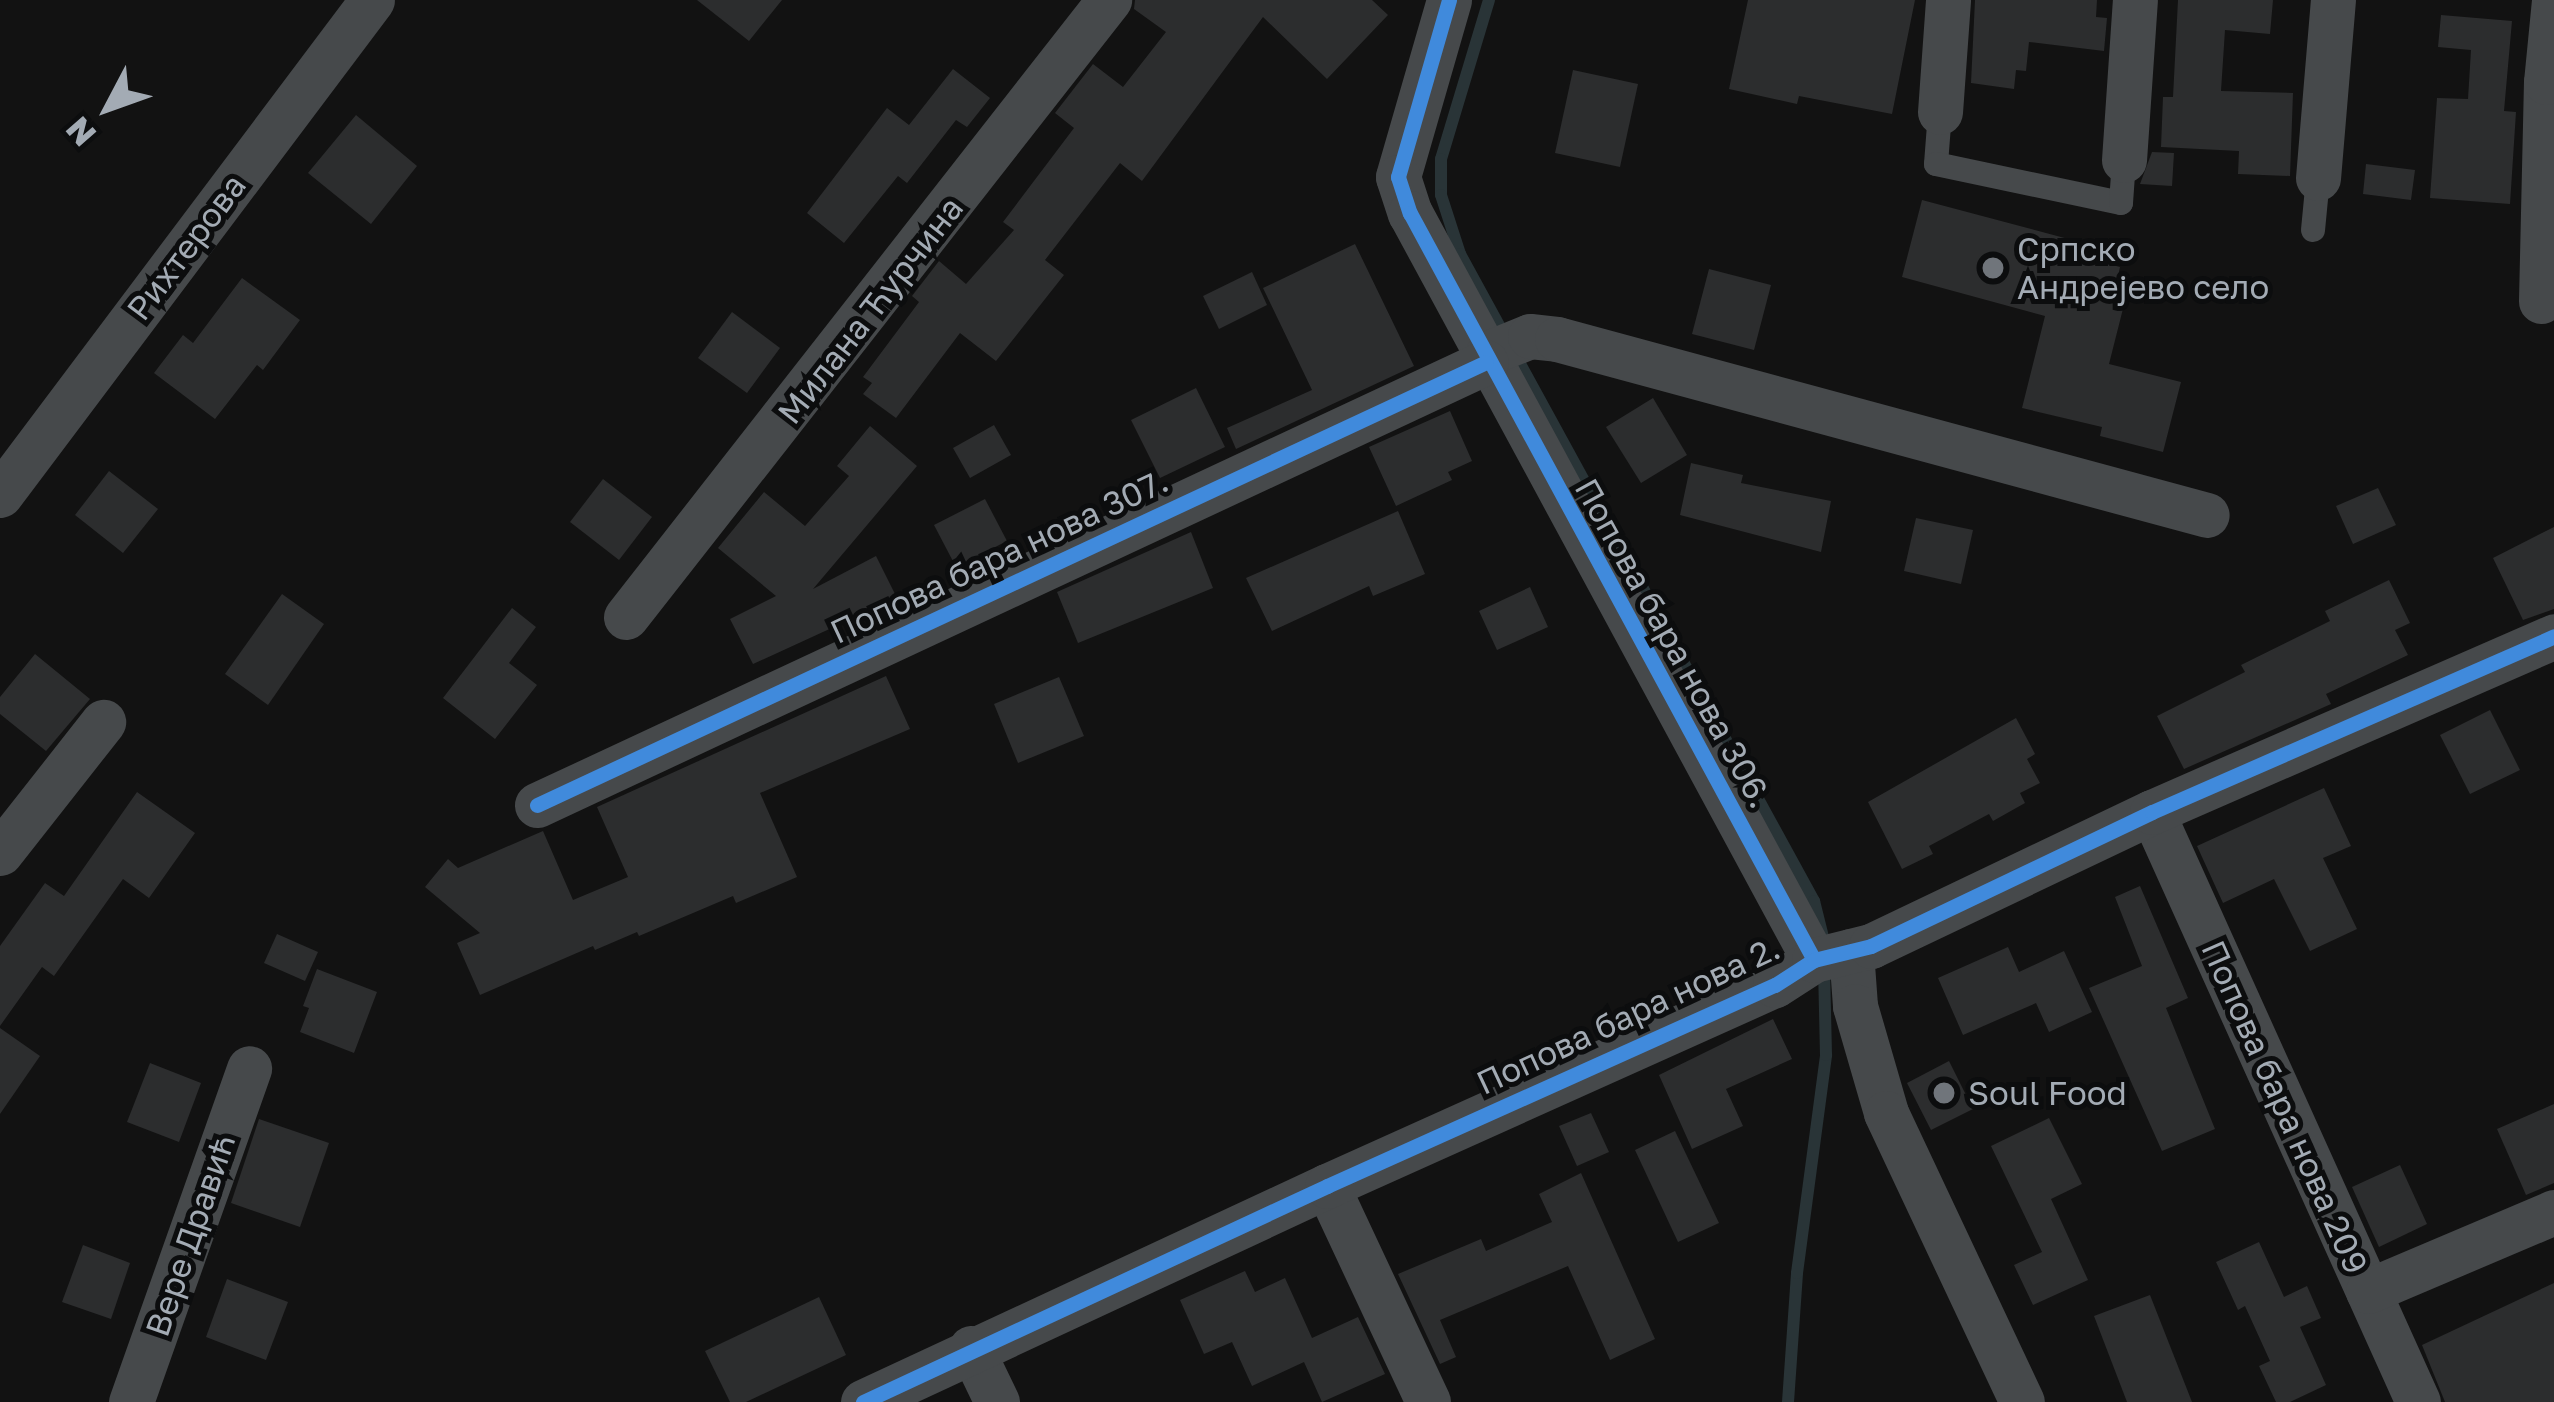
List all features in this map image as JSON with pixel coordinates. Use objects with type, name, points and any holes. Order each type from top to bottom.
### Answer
[{"type":"street","name":"Рихтерова","points":[[0,495],[372,0]]},
{"type":"street","name":"Милана Ћурчина","points":[[626,617],[1109,0]]},
{"type":"street","name":"Попова бара нова 306.","points":[[1449,0],[1398,177],[1411,213],[1499,351],[1832,955]]},
{"type":"street","points":[[1940,112],[1948,0]]},
{"type":"street","points":[[2124,160],[2134,0]]},
{"type":"street","points":[[2318,178],[2333,0]]},
{"type":"street","points":[[2541,301],[2546,82],[2554,0]]},
{"type":"street","points":[[1499,351],[2207,515]]},
{"type":"street","name":"Попова бара нова 307.","points":[[537,805],[1499,351]]},
{"type":"street","name":"Попова бара нова 2.","points":[[863,1402],[971,1348],[1775,986],[1832,955],[1871,946],[2152,812],[2554,636]]},
{"type":"street","points":[[0,854],[103,722]]},
{"type":"street","name":"Попова бара нова 209","points":[[2152,812],[2418,1402]]},
{"type":"street","points":[[1832,955],[1855,1006],[1886,1114],[2022,1402]]},
{"type":"street","name":"Вере Дравић","points":[[131,1402],[249,1068]]},
{"type":"street","points":[[1327,1186],[1428,1402]]},
{"type":"street","points":[[2368,1291],[2554,1212]]},
{"type":"street","points":[[971,1348],[997,1402]]},
{"type":"lane","points":[[1940,112],[1936,164],[2120,203],[2124,160]]},
{"type":"lane","points":[[2313,230],[2318,178]]},
{"type":"building","points":[[697,0],[782,0],[749,41]]},
{"type":"building","points":[[1135,0],[1372,0],[1388,15],[1327,79],[1263,17],[1142,181],[1120,163],[1045,260],[1064,275],[996,361],[960,333],[896,418],[863,394],[872,383],[863,377],[919,302],[912,296],[939,261],[966,284],[1014,230],[1003,222],[1074,128],[1055,113],[1093,64],[1123,87],[1166,32],[1134,9]]},
{"type":"building","points":[[1748,0],[1915,0],[1892,114],[1799,96],[1797,104],[1729,89]]},
{"type":"building","points":[[1975,0],[2097,0],[2096,17],[2107,18],[2104,51],[2029,42],[2026,71],[2016,70],[2014,89],[1971,83]]},
{"type":"building","points":[[2178,0],[2273,0],[2270,34],[2225,30],[2221,91],[2293,93],[2290,176],[2238,174],[2239,151],[2161,147],[2163,97],[2173,97]]},
{"type":"building","points":[[2441,15],[2512,21],[2504,111],[2516,112],[2510,204],[2430,198],[2437,98],[2468,99],[2471,50],[2438,47]]},
{"type":"building","points":[[953,69],[990,98],[967,127],[956,120],[907,183],[898,176],[844,243],[807,213],[887,108],[909,125]]},
{"type":"building","points":[[1573,70],[1638,84],[1620,167],[1555,153]]},
{"type":"building","points":[[356,115],[417,166],[371,224],[308,173]]},
{"type":"building","points":[[2152,152],[2174,153],[2172,186],[2140,184]]},
{"type":"building","points":[[2366,164],[2415,170],[2411,200],[2363,194]]},
{"type":"building","points":[[1922,200],[2087,244],[2083,257],[2120,267],[2118,276],[2128,289],[2109,364],[2181,382],[2163,452],[2100,436],[2102,427],[2022,408],[2045,316],[1902,277]]},
{"type":"building","points":[[1355,244],[1414,366],[1236,449],[1227,428],[1312,390],[1263,288]]},
{"type":"building","points":[[1709,269],[1771,285],[1754,350],[1692,334]]},
{"type":"building","points":[[1252,272],[1267,305],[1219,329],[1203,296]]},
{"type":"building","points":[[242,278],[300,320],[263,370],[257,365],[215,419],[154,373],[183,335],[193,343]]},
{"type":"building","points":[[732,312],[780,348],[747,393],[698,358]]},
{"type":"building","points":[[1196,388],[1225,447],[1160,478],[1131,420]]},
{"type":"building","points":[[1653,398],[1687,455],[1641,483],[1606,427]]},
{"type":"building","points":[[1450,411],[1472,461],[1448,472],[1452,480],[1396,506],[1369,447]]},
{"type":"building","points":[[994,425],[1011,455],[970,478],[953,448]]},
{"type":"building","points":[[870,426],[917,466],[813,589],[876,556],[897,598],[753,664],[730,619],[776,596],[718,548],[764,492],[805,526],[849,476],[837,466]]},
{"type":"building","points":[[1691,463],[1743,475],[1741,483],[1831,501],[1821,552],[1680,515]]},
{"type":"building","points":[[109,471],[158,509],[123,553],[75,515]]},
{"type":"building","points":[[603,479],[652,517],[619,560],[570,522]]},
{"type":"building","points":[[2378,488],[2396,525],[2353,544],[2336,506]]},
{"type":"building","points":[[985,499],[1007,541],[956,567],[934,525]]},
{"type":"building","points":[[1398,511],[1425,574],[1373,596],[1369,586],[1272,631],[1246,578]]},
{"type":"building","points":[[1916,518],[1973,530],[1961,584],[1904,571]]},
{"type":"building","points":[[2554,527],[2554,609],[2523,620],[2493,558]]},
{"type":"building","points":[[1191,532],[1213,588],[1078,643],[1057,592]]},
{"type":"building","points":[[2389,580],[2410,623],[2395,630],[2408,655],[2326,694],[2331,704],[2184,769],[2157,716],[2245,672],[2241,665],[2330,621],[2325,611]]},
{"type":"building","points":[[1530,587],[1548,627],[1497,650],[1479,611]]},
{"type":"building","points":[[282,594],[324,624],[268,705],[225,674]]},
{"type":"building","points":[[512,608],[536,627],[509,663],[537,685],[495,739],[443,698]]},
{"type":"building","points":[[35,654],[90,699],[46,751],[0,714],[0,697]]},
{"type":"building","points":[[886,676],[910,729],[760,793],[797,877],[736,903],[733,896],[639,936],[637,932],[595,950],[593,946],[480,995],[457,943],[480,933],[425,887],[448,859],[458,868],[543,831],[573,900],[628,877],[597,807]]},
{"type":"building","points":[[1059,677],[1084,736],[1018,763],[994,704]]},
{"type":"building","points":[[2490,710],[2520,770],[2470,794],[2440,735]]},
{"type":"building","points":[[2016,718],[2035,754],[2027,759],[2040,783],[2020,793],[2025,803],[1993,821],[1989,814],[1929,846],[1933,854],[1902,869],[1868,802]]},
{"type":"building","points":[[2324,788],[2351,846],[2323,858],[2357,929],[2310,951],[2274,879],[2223,903],[2197,846]]},
{"type":"building","points":[[137,792],[195,833],[149,898],[123,879],[54,976],[42,967],[0,1026],[0,946],[45,883],[64,896]]},
{"type":"building","points":[[2140,886],[2188,998],[2166,1008],[2215,1129],[2162,1151],[2089,988],[2142,966],[2115,897]]},
{"type":"building","points":[[277,934],[318,952],[305,981],[264,963]]},
{"type":"building","points":[[2008,947],[2019,972],[2064,951],[2092,1012],[2049,1032],[2036,1003],[1963,1035],[1938,978]]},
{"type":"building","points":[[317,969],[377,992],[354,1053],[300,1032],[309,1008],[303,1006]]},
{"type":"building","points":[[1773,1019],[1792,1059],[1726,1089],[1743,1126],[1692,1149],[1659,1075]]},
{"type":"building","points":[[0,1028],[40,1056],[0,1114]]},
{"type":"building","points":[[1949,1061],[1973,1109],[1931,1130],[1907,1083]]},
{"type":"building","points":[[150,1063],[201,1083],[179,1142],[127,1122]]},
{"type":"building","points":[[2554,1104],[2554,1183],[2526,1195],[2497,1129]]},
{"type":"building","points":[[1591,1113],[1609,1152],[1577,1166],[1559,1126]]},
{"type":"building","points":[[2049,1118],[2082,1184],[2051,1199],[2088,1280],[2033,1305],[2014,1265],[2042,1252],[1991,1146]]},
{"type":"building","points":[[259,1119],[329,1143],[300,1227],[231,1203]]},
{"type":"building","points":[[1675,1131],[1719,1223],[1678,1242],[1635,1150]]},
{"type":"building","points":[[2400,1165],[2427,1224],[2379,1247],[2352,1187]]},
{"type":"building","points":[[1581,1173],[1655,1339],[1610,1360],[1568,1266],[1440,1320],[1456,1357],[1440,1364],[1398,1274],[1481,1239],[1486,1251],[1552,1222],[1539,1194]]},
{"type":"building","points":[[2259,1242],[2284,1297],[2307,1286],[2321,1318],[2300,1327],[2326,1385],[2290,1402],[2276,1402],[2259,1366],[2270,1361],[2245,1306],[2238,1310],[2216,1262]]},
{"type":"building","points":[[83,1245],[130,1263],[111,1319],[62,1302]]},
{"type":"building","points":[[1245,1271],[1255,1292],[1285,1278],[1312,1338],[1358,1317],[1385,1374],[1322,1402],[1304,1362],[1252,1386],[1232,1342],[1204,1354],[1180,1300]]},
{"type":"building","points":[[227,1279],[288,1302],[266,1360],[206,1337]]},
{"type":"building","points":[[2554,1283],[2554,1402],[2445,1402],[2422,1345]]},
{"type":"building","points":[[2150,1295],[2192,1402],[2127,1402],[2094,1316]]},
{"type":"building","points":[[819,1297],[846,1355],[746,1402],[730,1402],[705,1351]]},
{"type":"waterway","points":[[1489,0],[1441,159],[1441,195],[1460,254],[1814,901],[1824,941]]},
{"type":"waterway","points":[[1788,1402],[1797,1273],[1826,1055],[1824,967]]},
{"type":"cycle path","points":[[1449,0],[1398,177],[1410,213],[1814,960]]},
{"type":"cycle path","points":[[537,805],[1486,362]]},
{"type":"cycle path","points":[[863,1402],[1775,985],[1814,960],[1871,946],[2152,812],[2554,636]]},
{"type":"place","name":"Српско Андрејево село","points":[[1993,268]]},
{"type":"place","name":"Soul Food","points":[[1944,1093]]}]
